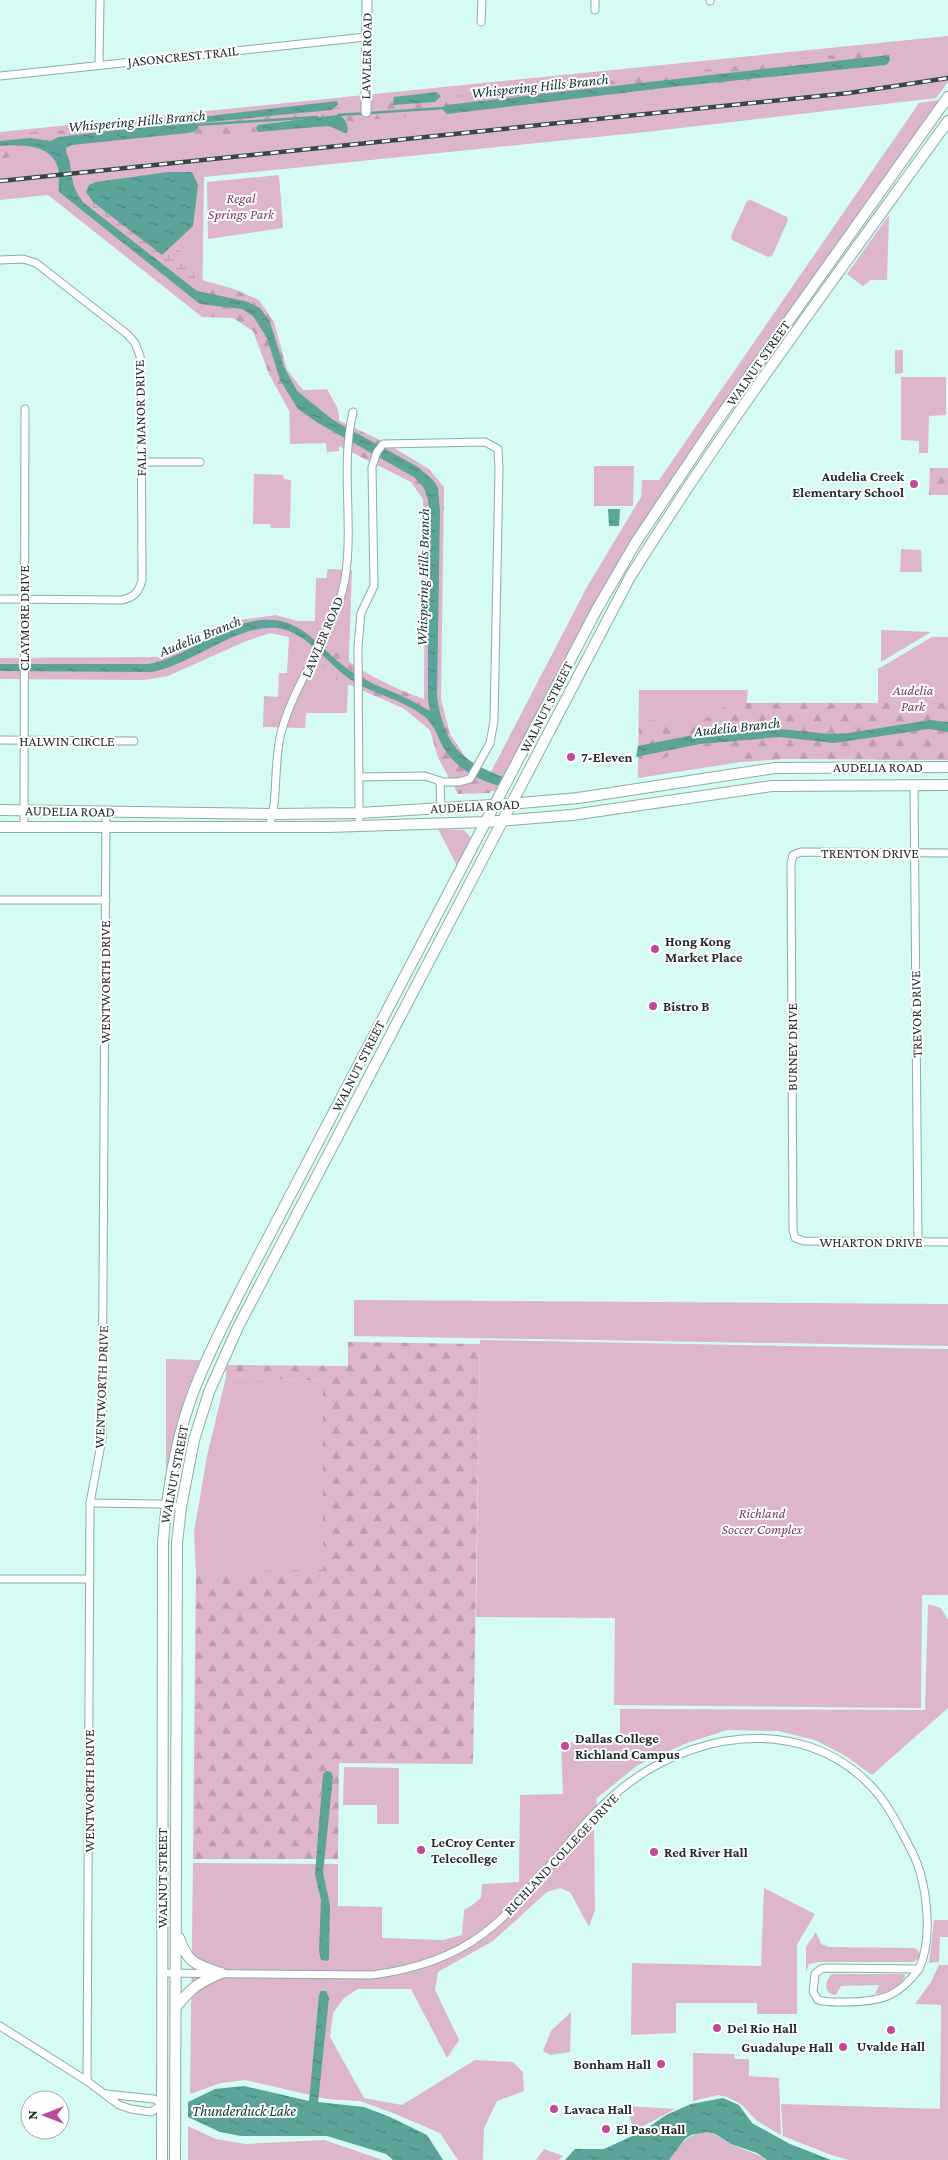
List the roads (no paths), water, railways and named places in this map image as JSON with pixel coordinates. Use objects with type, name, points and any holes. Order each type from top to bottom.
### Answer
[{"type":"main road","name":"WALNUT STREET","points":[[162,2160],[162,1553],[166,1504],[175,1454],[193,1393],[216,1340],[247,1278],[592,618],[636,542],[717,420],[948,97]]},
{"type":"main road","name":"WALNUT STREET","points":[[175,2160],[177,1543],[189,1457],[209,1392],[238,1327],[383,1051],[509,804],[630,577],[680,499],[948,121]]},
{"type":"main road","points":[[825,268],[837,276]]},
{"type":"main road","points":[[914,767],[914,785]]},
{"type":"main road","name":"AUDELIA ROAD","points":[[0,810],[273,814],[359,813],[578,798],[775,768],[948,767]]},
{"type":"main road","points":[[716,777],[718,793]]},
{"type":"main road","name":"AUDELIA ROAD","points":[[0,827],[359,827],[486,822],[572,815],[772,786],[948,785]]},
{"type":"main road","points":[[370,1044],[383,1051]]},
{"type":"main road","points":[[306,1166],[318,1173]]},
{"type":"main road","points":[[238,1327],[234,1323],[246,1297],[247,1278]]},
{"type":"main road","points":[[176,1932],[185,1955],[190,1960],[195,1964],[221,1973]]},
{"type":"main road","points":[[176,2007],[189,1989],[221,1973]]},
{"type":"main road","points":[[163,2104],[175,2104]]},
{"type":"street","points":[[99,65],[100,0]]},
{"type":"street","name":"LAWLER ROAD","points":[[366,112],[367,0]]},
{"type":"street","points":[[482,0],[482,22]]},
{"type":"street","points":[[595,0],[595,10]]},
{"type":"street","name":"JASONCREST TRAIL","points":[[0,76],[366,37]]},
{"type":"street","name":"FALL MANOR DRIVE","points":[[0,260],[23,259],[36,263],[127,334],[135,344],[140,356],[142,462],[142,580],[140,589],[134,596],[121,600],[24,599]]},
{"type":"street","name":"CLAYMORE DRIVE","points":[[24,827],[25,409]]},
{"type":"street","name":"LAWLER ROAD","points":[[269,827],[273,814],[276,766],[281,732],[337,607],[347,561],[348,441],[353,412]]},
{"type":"street","points":[[358,775],[425,776],[440,781],[458,782],[470,779],[490,744],[494,721],[499,469],[498,449],[485,442],[383,444],[377,452],[373,465],[374,586],[361,613],[358,665],[358,775],[359,827]]},
{"type":"street","points":[[142,462],[200,462]]},
{"type":"street","points":[[0,598],[24,599]]},
{"type":"street","name":"HALWIN CIRCLE","points":[[0,740],[134,741]]},
{"type":"street","points":[[440,781],[441,808]]},
{"type":"street","name":"TREVOR DRIVE","points":[[914,785],[918,1242]]},
{"type":"street","name":"WENTWORTH DRIVE","points":[[87,2081],[90,1503],[102,1439],[106,812]]},
{"type":"street","name":"TRENTON DRIVE","points":[[793,855],[801,852],[948,853]]},
{"type":"street","name":"BURNEY DRIVE","points":[[793,855],[791,864],[791,953],[793,1230],[795,1238]]},
{"type":"street","points":[[0,900],[106,900]]},
{"type":"street","name":"WHARTON DRIVE","points":[[795,1238],[804,1241],[948,1242]]},
{"type":"street","points":[[90,1503],[166,1504],[181,1507]]},
{"type":"street","points":[[0,1579],[90,1579]]},
{"type":"street","name":"RICHLAND COLLEGE DRIVE","points":[[162,1973],[372,1975],[395,1972],[424,1964],[450,1953],[482,1934],[503,1917],[600,1809],[628,1784],[668,1760],[704,1746],[729,1740],[756,1737],[787,1741],[819,1751],[860,1776],[879,1796],[898,1825],[911,1850],[920,1874],[927,1931],[924,1955],[919,1969],[899,1991],[876,2000],[827,2002],[818,2000],[813,1992],[815,1974],[821,1969],[919,1969]]},
{"type":"street","points":[[0,2026],[87,2081],[119,2105],[151,2112],[163,2104],[154,2099],[106,2094]]},
{"type":"water","points":[[889,55],[890,61],[886,65],[672,87],[447,114],[442,109],[446,105]]},
{"type":"water","points":[[436,92],[441,96],[435,102],[393,105],[394,97]]},
{"type":"water","points":[[337,101],[338,105],[331,110],[199,123],[196,124],[198,127],[196,131],[188,133],[72,145],[66,148],[66,152],[72,180],[77,193],[84,203],[197,291],[245,301],[260,308],[270,322],[284,367],[297,391],[333,420],[418,467],[433,480],[438,488],[440,511],[437,697],[440,714],[450,739],[457,749],[477,765],[505,778],[500,786],[467,772],[453,760],[428,720],[417,711],[353,681],[298,635],[276,628],[246,632],[167,668],[152,672],[0,671],[0,664],[148,664],[185,651],[220,632],[245,623],[263,620],[279,621],[292,625],[304,632],[355,674],[430,711],[428,699],[428,640],[430,516],[424,488],[414,477],[318,423],[298,409],[280,380],[267,338],[253,316],[242,309],[200,304],[59,192],[58,168],[55,160],[49,154],[34,147],[0,146],[0,141],[30,138],[50,141],[59,137],[169,124],[175,120]]},
{"type":"water","points":[[339,115],[346,121],[347,133],[327,126],[258,132],[256,128],[258,125]]},
{"type":"water","points":[[168,172],[192,172],[198,185],[193,226],[162,255],[93,202],[86,192],[89,185],[96,182]]},
{"type":"water","points":[[608,509],[620,509],[619,526],[609,526]]},
{"type":"water","points":[[930,720],[948,722],[948,732],[929,729],[834,743],[780,737],[700,744],[636,757],[638,746],[698,734],[780,729],[830,734],[849,733]]},
{"type":"water","points":[[326,1771],[331,1772],[333,1777],[323,1873],[330,1905],[329,1959],[327,1961],[321,1960],[319,1951],[321,1900],[315,1874],[323,1774]]},
{"type":"water","name":"Thunderduck Lake","points":[[321,1991],[326,1991],[329,1998],[318,2102],[364,2107],[390,2117],[427,2135],[443,2160],[393,2160],[386,2154],[327,2136],[241,2136],[220,2132],[188,2117],[188,2102],[215,2089],[244,2086],[309,2101],[319,1995]]},
{"type":"water","points":[[723,2098],[739,2105],[752,2123],[790,2144],[831,2160],[767,2160],[757,2153],[731,2144],[715,2134],[707,2132],[691,2135],[685,2139],[669,2160],[565,2160],[575,2149],[604,2149],[643,2131],[666,2115],[691,2104]]},
{"type":"waterway","name":"Whispering Hills Branch","points":[[338,115],[444,108]]},
{"type":"waterway","name":"Whispering Hills Branch","points":[[195,125],[317,117]]},
{"type":"railway","points":[[0,181],[849,93],[948,78]]},
{"type":"place","name":"Audelia Creek Elementary School","points":[[914,484]]},
{"type":"place","name":"7-Eleven","points":[[571,757]]},
{"type":"place","name":"Hong Kong Market Place","points":[[655,949]]},
{"type":"place","name":"Bistro B","points":[[653,1006]]},
{"type":"place","name":"Dallas College Richland Campus","points":[[565,1746]]},
{"type":"place","name":"LeCroy Center Telecollege","points":[[421,1850]]},
{"type":"place","name":"Red River Hall","points":[[654,1852]]},
{"type":"place","name":"Del Rio Hall","points":[[717,2028]]},
{"type":"place","name":"Uvalde Hall","points":[[891,2030]]},
{"type":"place","name":"Guadalupe Hall","points":[[843,2047]]},
{"type":"place","name":"Bonham Hall","points":[[661,2064]]},
{"type":"place","name":"Lavaca Hall","points":[[554,2109]]},
{"type":"place","name":"El Paso Hall","points":[[606,2129]]},
{"type":"park label","name":"Regal Springs Park","points":[[241,206]]},
{"type":"park label","name":"Audelia Park","points":[[913,698]]},
{"type":"park label","name":"Richland Soccer Complex","points":[[762,1522]]},
{"type":"water label","name":"Audelia Branch","points":[[200,636]]},
{"type":"water label","name":"Audelia Branch","points":[[737,727]]}]
